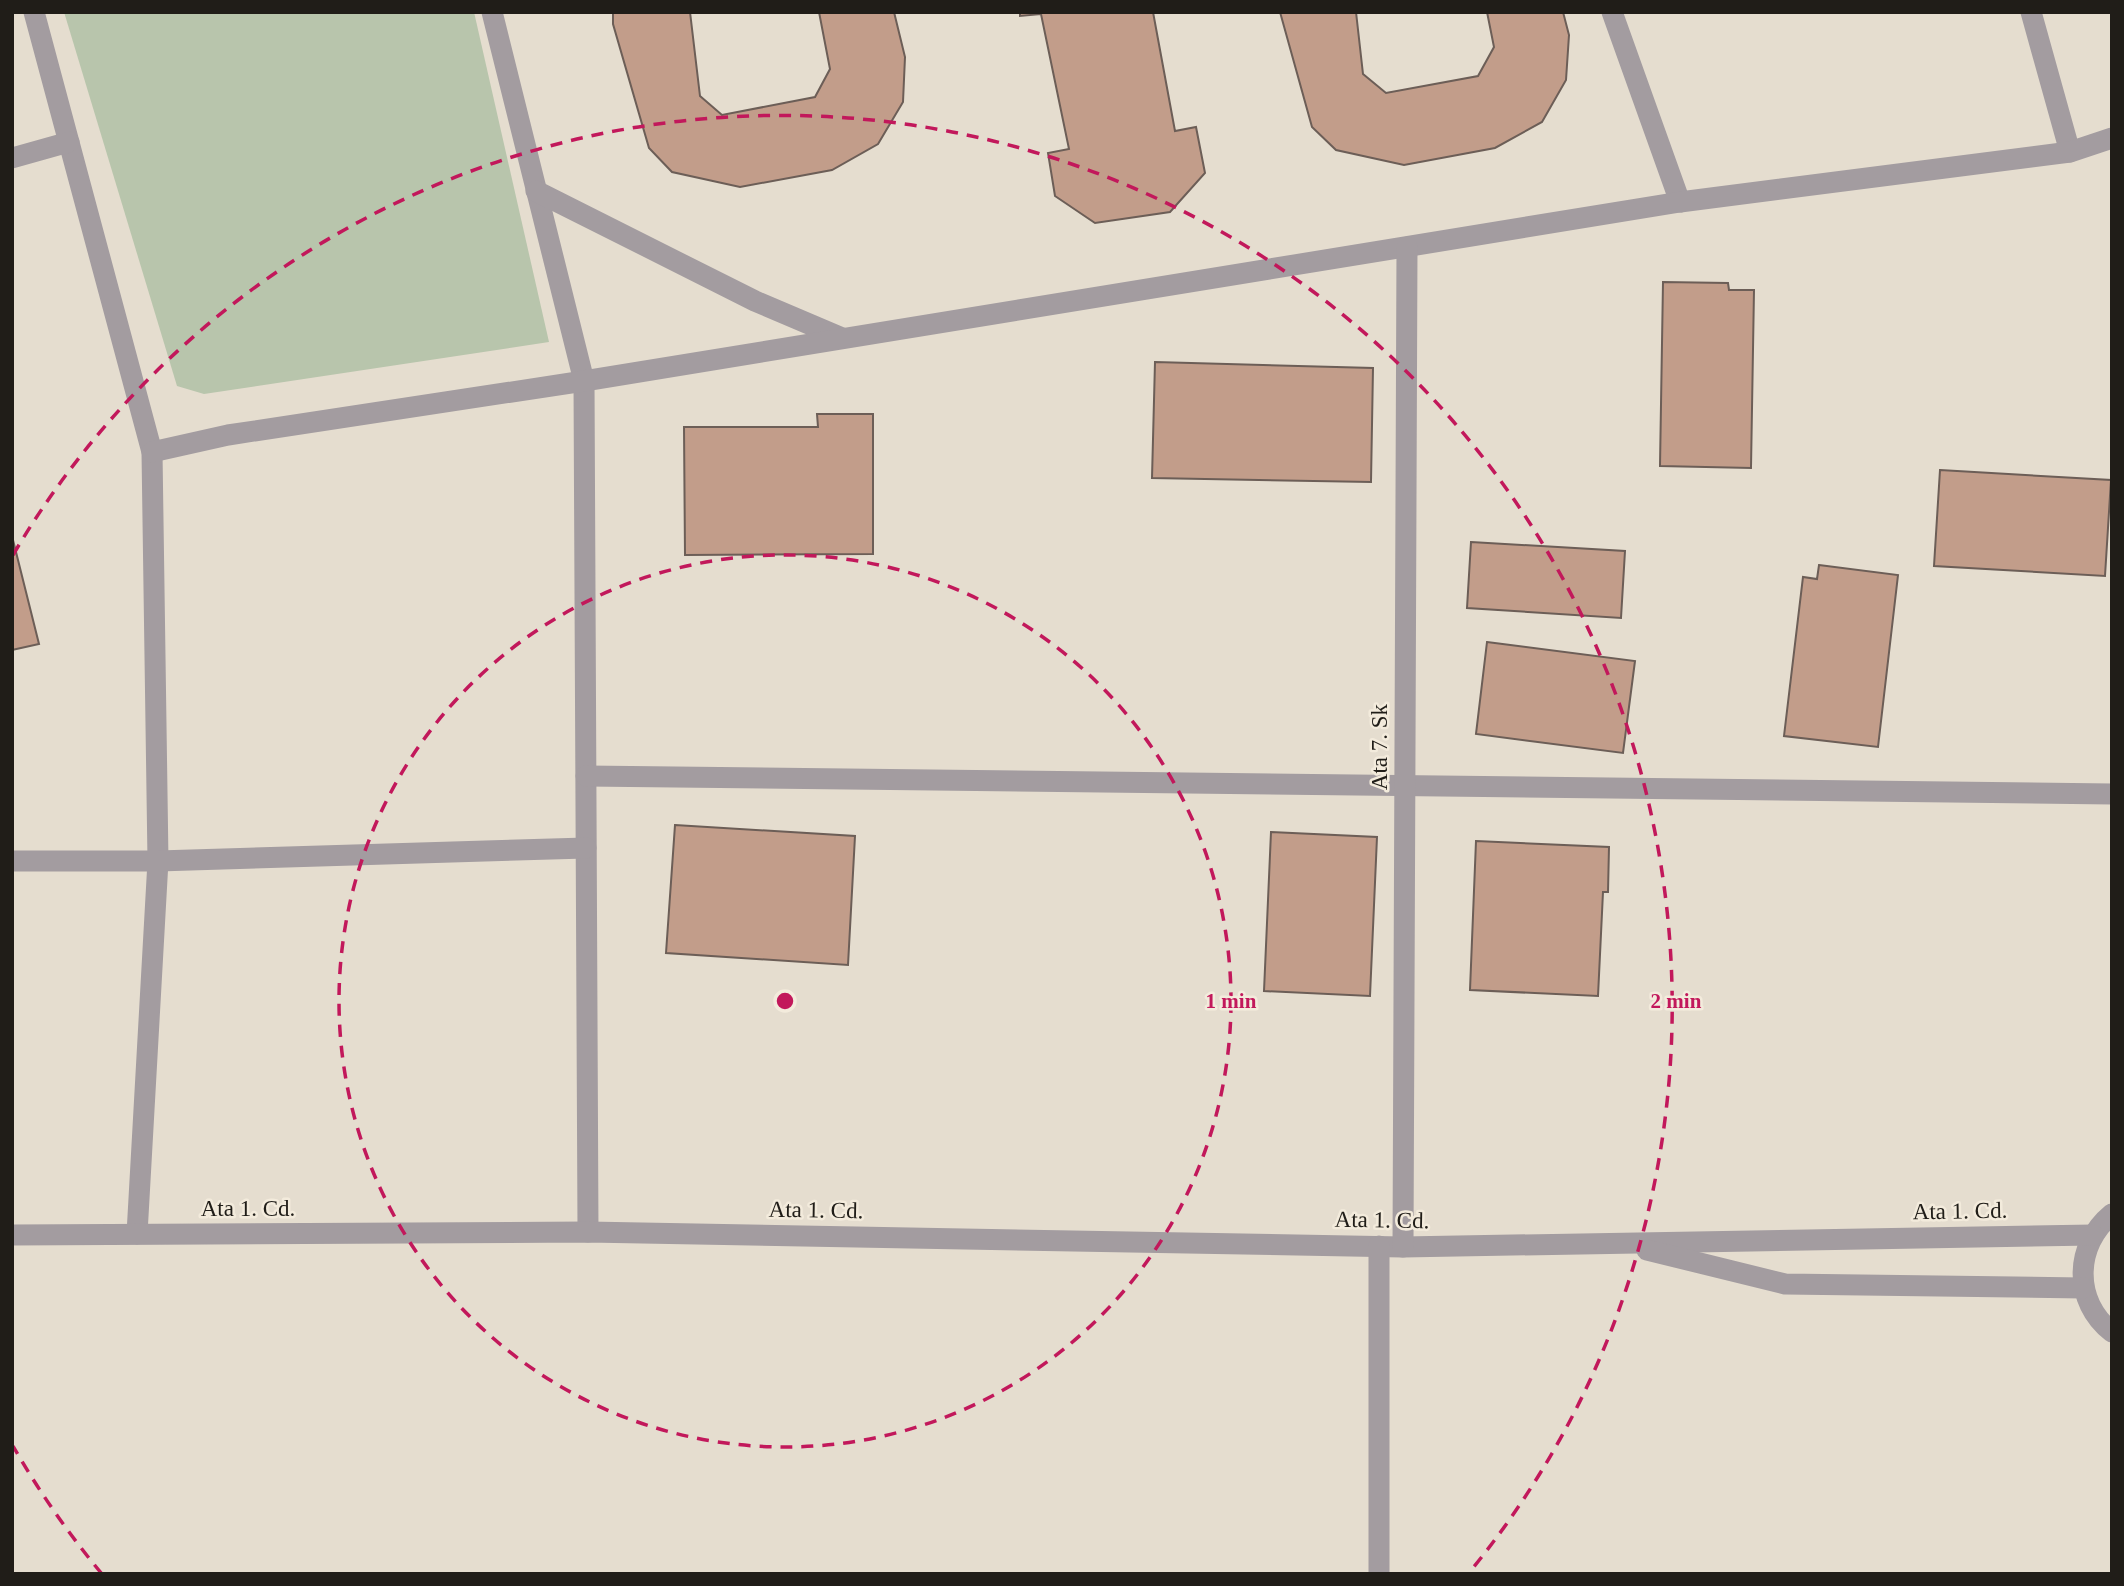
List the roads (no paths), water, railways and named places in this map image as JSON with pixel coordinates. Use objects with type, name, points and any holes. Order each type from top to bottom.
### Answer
[{"type":"street","points":[[34,12],[152,452],[158,861],[137,1234]]},
{"type":"street","points":[[492,12],[584,381],[588,1232]]},
{"type":"street","points":[[1612,12],[1680,202]]},
{"type":"street","points":[[2031,12],[2070,152]]},
{"type":"street","points":[[152,452],[228,435],[584,381],[1680,202],[2070,152],[2112,138]]},
{"type":"street","points":[[12,158],[69,142]]},
{"type":"street","points":[[536,191],[755,301],[842,338]]},
{"type":"street","name":"Ata 7. Sk","points":[[1403,1247],[1408,247]]},
{"type":"street","points":[[586,776],[2112,794]]},
{"type":"street","points":[[12,861],[158,861],[586,848]]},
{"type":"street","points":[[2112,1214],[2102,1222],[2088,1242],[2082,1265],[2083,1288],[2093,1311],[2112,1332]]},
{"type":"street","name":"Ata 1. Cd.","points":[[12,1235],[588,1232],[1403,1247],[2093,1235]]},
{"type":"street","name":"Ata 1. Cd.","points":[[1618,1243],[1785,1284],[2083,1288]]},
{"type":"street","points":[[1379,1246],[1379,1574]]}]
